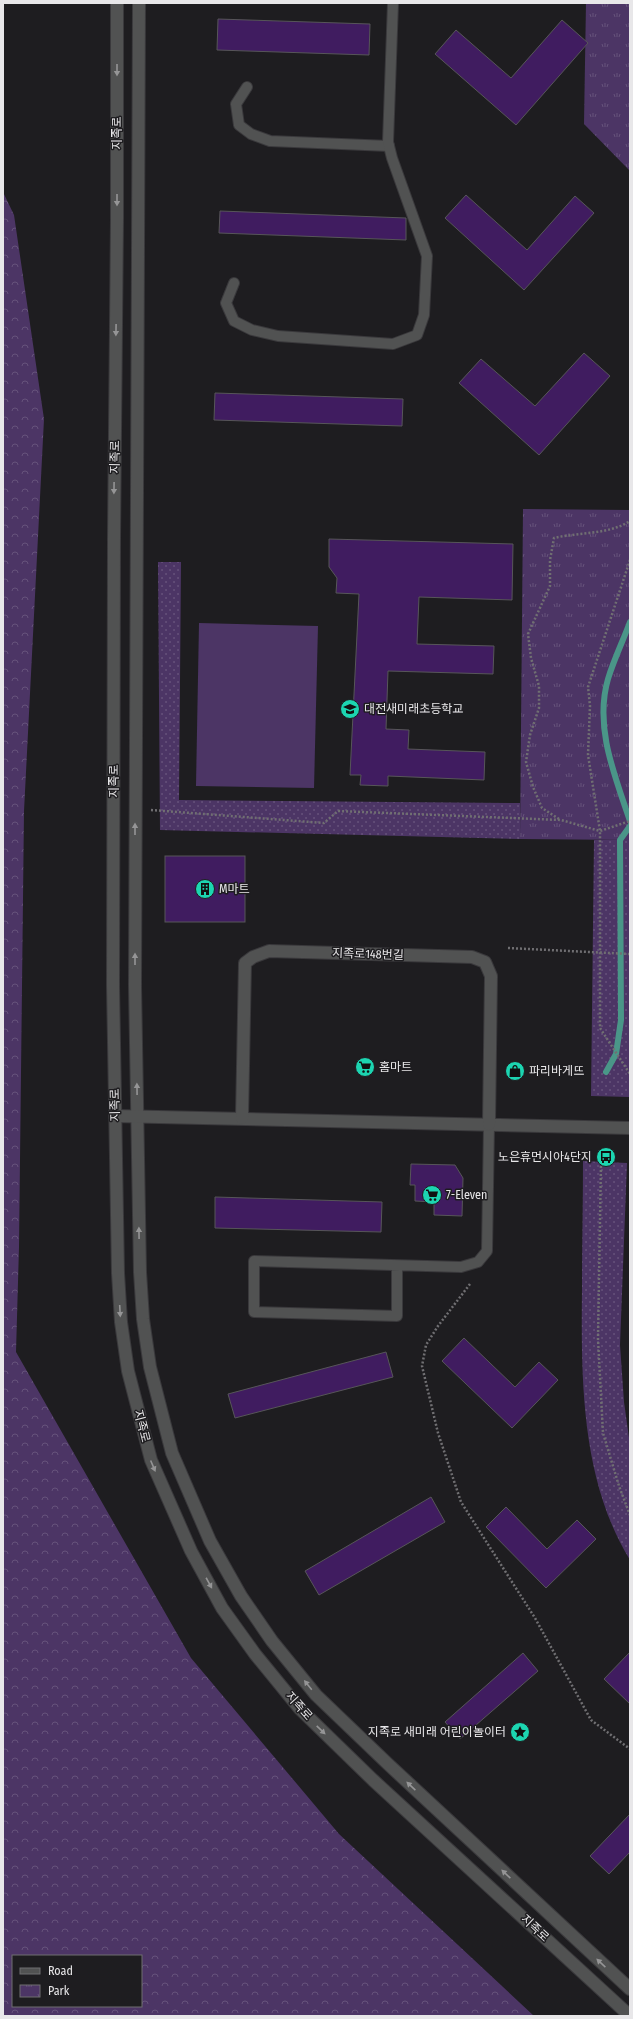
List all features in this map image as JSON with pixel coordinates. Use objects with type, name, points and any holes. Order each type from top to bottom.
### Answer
[{"type":"street","name":"지족로","points":[[117,3],[118,219],[114,539],[113,985],[118,1273],[121,1322],[128,1371],[151,1460],[191,1551],[222,1608],[255,1654],[300,1709],[373,1780],[630,2016]]},
{"type":"street","name":"지족로","points":[[139,3],[135,986],[140,1272],[142,1319],[150,1367],[172,1454],[210,1541],[240,1596],[272,1641],[316,1695],[630,1989]]},
{"type":"street","name":"지족로148번길","points":[[242,1118],[245,963],[253,957],[269,951],[472,957],[485,962],[491,976],[489,1124]]},
{"type":"street","points":[[115,1116],[630,1128]]},
{"type":"lane","points":[[234,283],[226,303],[234,321],[252,330],[278,336],[393,344],[417,334],[424,315],[427,256],[389,146],[393,3]]},
{"type":"lane","points":[[247,87],[236,104],[239,125],[251,134],[270,141],[389,146]]},
{"type":"lane","points":[[396,1266],[397,1316],[254,1312],[254,1261],[461,1267],[478,1262],[487,1251],[489,1124]]},
{"type":"path","points":[[561,820],[542,808],[533,787],[526,762],[530,735],[539,708],[540,686],[531,658],[528,634],[550,586],[550,560],[554,538],[571,534],[594,533],[622,526],[630,521]]},
{"type":"path","points":[[630,560],[588,687],[590,706],[588,754],[600,831],[600,1028],[606,1040],[630,1074]]},
{"type":"path","points":[[148,810],[324,823],[338,811],[561,820],[600,831],[630,821]]},
{"type":"path","points":[[508,948],[630,954]]},
{"type":"path","points":[[601,1162],[598,1339],[603,1432],[619,1486],[630,1515]]},
{"type":"path","points":[[470,1284],[438,1326],[426,1346],[422,1366],[438,1432],[461,1502],[535,1618],[591,1720],[630,1750]]},
{"type":"green space","points":[[586,3],[630,3],[630,171],[584,124]]},
{"type":"green space","points":[[3,192],[14,215],[44,419],[24,811],[19,1247],[16,1352],[191,1658],[339,1834],[534,2016],[3,2016]]},
{"type":"green space","points":[[523,509],[630,510],[630,840],[520,839]]},
{"type":"green space","points":[[158,562],[181,562],[179,800],[520,803],[520,839],[160,830]]},
{"type":"green space","points":[[199,623],[318,626],[314,788],[196,786]]},
{"type":"green space","points":[[594,840],[630,840],[630,1097],[591,1096]]},
{"type":"green space","points":[[583,1161],[627,1163],[620,1345],[624,1402],[630,1445],[630,1560],[614,1529],[602,1497],[593,1463],[587,1429],[582,1358]]},
{"type":"building","points":[[218,19],[370,24],[369,55],[217,50]]},
{"type":"building","points":[[562,20],[588,43],[516,125],[435,54],[456,30],[511,78]]},
{"type":"building","points":[[466,195],[527,250],[575,196],[594,213],[524,290],[445,218]]},
{"type":"building","points":[[220,211],[406,218],[406,240],[219,233]]},
{"type":"building","points":[[584,353],[610,376],[539,455],[459,383],[481,359],[535,406]]},
{"type":"building","points":[[215,393],[403,399],[402,426],[214,420]]},
{"type":"building","points":[[329,539],[513,544],[512,600],[419,597],[417,644],[494,646],[493,674],[388,671],[386,729],[409,730],[408,749],[485,752],[484,780],[388,776],[388,786],[360,785],[361,775],[350,775],[359,594],[336,593],[337,578],[329,567]]},
{"type":"building","name":"M마트","points":[[165,856],[245,856],[245,922],[165,922]]},
{"type":"building","points":[[411,1164],[455,1165],[463,1178],[462,1216],[434,1215],[434,1202],[415,1201],[415,1185],[410,1185]]},
{"type":"building","points":[[215,1197],[382,1202],[381,1232],[215,1228]]},
{"type":"building","points":[[464,1338],[515,1387],[539,1362],[558,1380],[512,1428],[442,1361]]},
{"type":"building","points":[[386,1352],[393,1377],[235,1418],[228,1394]]},
{"type":"building","points":[[431,1497],[445,1522],[319,1595],[305,1571]]},
{"type":"building","points":[[506,1507],[547,1549],[577,1520],[596,1539],[546,1588],[486,1527]]},
{"type":"building","points":[[630,1652],[630,1704],[604,1679]]},
{"type":"building","points":[[523,1653],[538,1671],[460,1739],[445,1722]]},
{"type":"building","points":[[630,1814],[630,1852],[609,1874],[590,1856]]},
{"type":"waterway","points":[[630,622],[608,679],[604,697],[603,715],[608,751],[618,787],[630,821]]},
{"type":"waterway","points":[[606,1072],[616,1054],[621,1020],[620,840],[630,826]]},
{"type":"place","name":"대전새미래초등학교","points":[[350,709]]},
{"type":"place","name":"M마트","points":[[205,889]]},
{"type":"place","name":"홈마트","points":[[365,1067]]},
{"type":"place","name":"파리바게뜨","points":[[515,1071]]},
{"type":"place","name":"노은휴먼시아4단지","points":[[606,1157]]},
{"type":"place","name":"7-Eleven","points":[[432,1195]]},
{"type":"place","name":"지족로 새미래 어린이놀이터","points":[[520,1732]]}]
